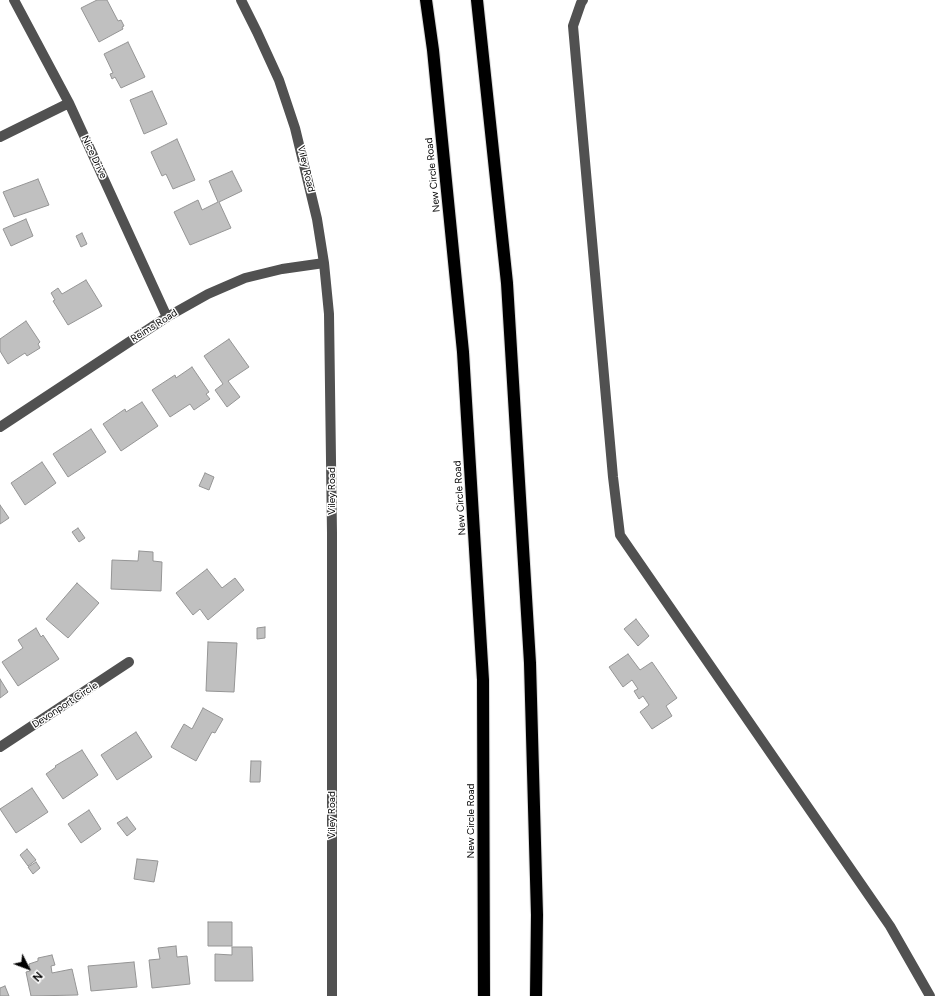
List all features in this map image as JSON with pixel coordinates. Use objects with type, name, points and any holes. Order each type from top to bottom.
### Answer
[{"type":"highway","name":"New Circle Road","points":[[426,0],[433,50],[463,352],[482,657],[484,996]]},
{"type":"highway","points":[[477,0],[507,283],[530,663],[536,996]]},
{"type":"street","name":"Nice Drive","points":[[14,0],[69,103],[167,317]]},
{"type":"street","name":"Viley Road","points":[[241,0],[279,80],[295,128],[315,211],[324,263],[329,314],[331,364],[332,996]]},
{"type":"street","points":[[583,0],[580,3],[573,26],[613,478],[620,535],[890,926],[930,996]]},
{"type":"street","points":[[0,137],[69,103]]},
{"type":"street","name":"Reims Road","points":[[0,427],[167,317],[208,294],[245,278],[282,269],[324,263]]},
{"type":"street","name":"Devonport Circle","points":[[0,747],[129,662]]},
{"type":"building","points":[[97,0],[107,0],[118,21],[121,20],[124,26],[122,27],[123,29],[99,42],[81,8]]},
{"type":"building","points":[[128,42],[145,77],[121,88],[115,77],[112,79],[110,74],[113,73],[104,54]]},
{"type":"building","points":[[152,91],[167,124],[144,134],[130,100]]},
{"type":"building","points":[[177,139],[195,180],[173,189],[166,174],[162,176],[151,152]]},
{"type":"building","points":[[232,171],[242,191],[219,202],[231,228],[190,245],[174,212],[198,200],[202,210],[218,202],[209,181]]},
{"type":"building","points":[[38,179],[49,205],[14,217],[3,192]]},
{"type":"building","points":[[26,219],[33,236],[11,246],[3,229]]},
{"type":"building","points":[[82,233],[87,244],[81,247],[76,236]]},
{"type":"building","points":[[86,280],[102,306],[68,325],[53,301],[55,300],[51,293],[58,288],[62,294]]},
{"type":"building","points":[[26,321],[40,342],[38,344],[40,348],[27,356],[25,353],[8,364],[0,351],[0,339]]},
{"type":"building","points":[[229,339],[249,367],[228,381],[240,397],[227,407],[215,390],[223,384],[204,356]]},
{"type":"building","points":[[192,367],[209,392],[206,394],[210,399],[194,410],[190,404],[170,417],[152,390],[175,375],[176,378]]},
{"type":"building","points":[[142,402],[158,426],[121,451],[103,424],[125,409],[126,412]]},
{"type":"building","points":[[91,429],[106,452],[68,477],[53,454]]},
{"type":"building","points":[[42,462],[56,483],[25,505],[11,483]]},
{"type":"building","points":[[205,473],[214,477],[209,490],[199,486]]},
{"type":"building","points":[[0,505],[9,518],[0,524]]},
{"type":"building","points":[[78,528],[85,538],[79,542],[72,532]]},
{"type":"building","points":[[139,551],[153,552],[153,561],[162,562],[161,591],[111,589],[112,560],[138,561]]},
{"type":"building","points":[[207,569],[222,588],[235,578],[244,590],[208,620],[200,609],[193,615],[176,593]]},
{"type":"building","points":[[77,583],[99,603],[68,638],[46,619]]},
{"type":"building","points":[[636,619],[649,636],[638,646],[624,629]]},
{"type":"building","points":[[265,627],[265,638],[257,639],[257,628]]},
{"type":"building","points":[[36,628],[41,637],[43,635],[59,659],[18,686],[2,662],[23,648],[18,640]]},
{"type":"building","points":[[208,642],[237,643],[234,692],[206,691]]},
{"type":"building","points":[[628,654],[640,670],[652,662],[677,698],[666,706],[672,716],[652,729],[640,712],[649,705],[643,696],[639,699],[634,691],[638,689],[632,680],[623,687],[609,667]]},
{"type":"building","points":[[0,679],[8,692],[0,698]]},
{"type":"building","points":[[203,708],[223,719],[215,733],[212,732],[196,761],[171,747],[184,724],[192,729]]},
{"type":"building","points":[[136,732],[152,757],[117,780],[101,755]]},
{"type":"building","points":[[82,750],[98,775],[63,799],[46,774],[56,767],[55,766]]},
{"type":"building","points":[[251,761],[261,761],[260,782],[250,782]]},
{"type":"building","points":[[32,788],[48,812],[16,833],[0,809]]},
{"type":"building","points":[[89,810],[101,829],[81,843],[68,824]]},
{"type":"building","points":[[127,817],[136,829],[127,836],[117,823]]},
{"type":"building","points":[[27,849],[36,860],[28,866],[20,855]]},
{"type":"building","points":[[137,859],[158,861],[154,882],[134,879]]},
{"type":"building","points":[[36,862],[40,868],[33,874],[28,867]]},
{"type":"building","points":[[208,922],[232,922],[232,946],[208,946]]},
{"type":"building","points":[[176,946],[177,957],[187,956],[190,984],[152,988],[149,960],[160,959],[158,948]]},
{"type":"building","points":[[232,947],[252,947],[253,981],[215,981],[215,954],[232,955]]},
{"type":"building","points":[[52,955],[55,965],[51,966],[52,973],[72,969],[78,995],[31,996],[26,972],[30,971],[29,964],[38,961],[38,958]]},
{"type":"building","points":[[134,962],[137,987],[91,991],[88,966]]},
{"type":"building","points":[[5,986],[9,996],[0,996],[0,988]]}]
